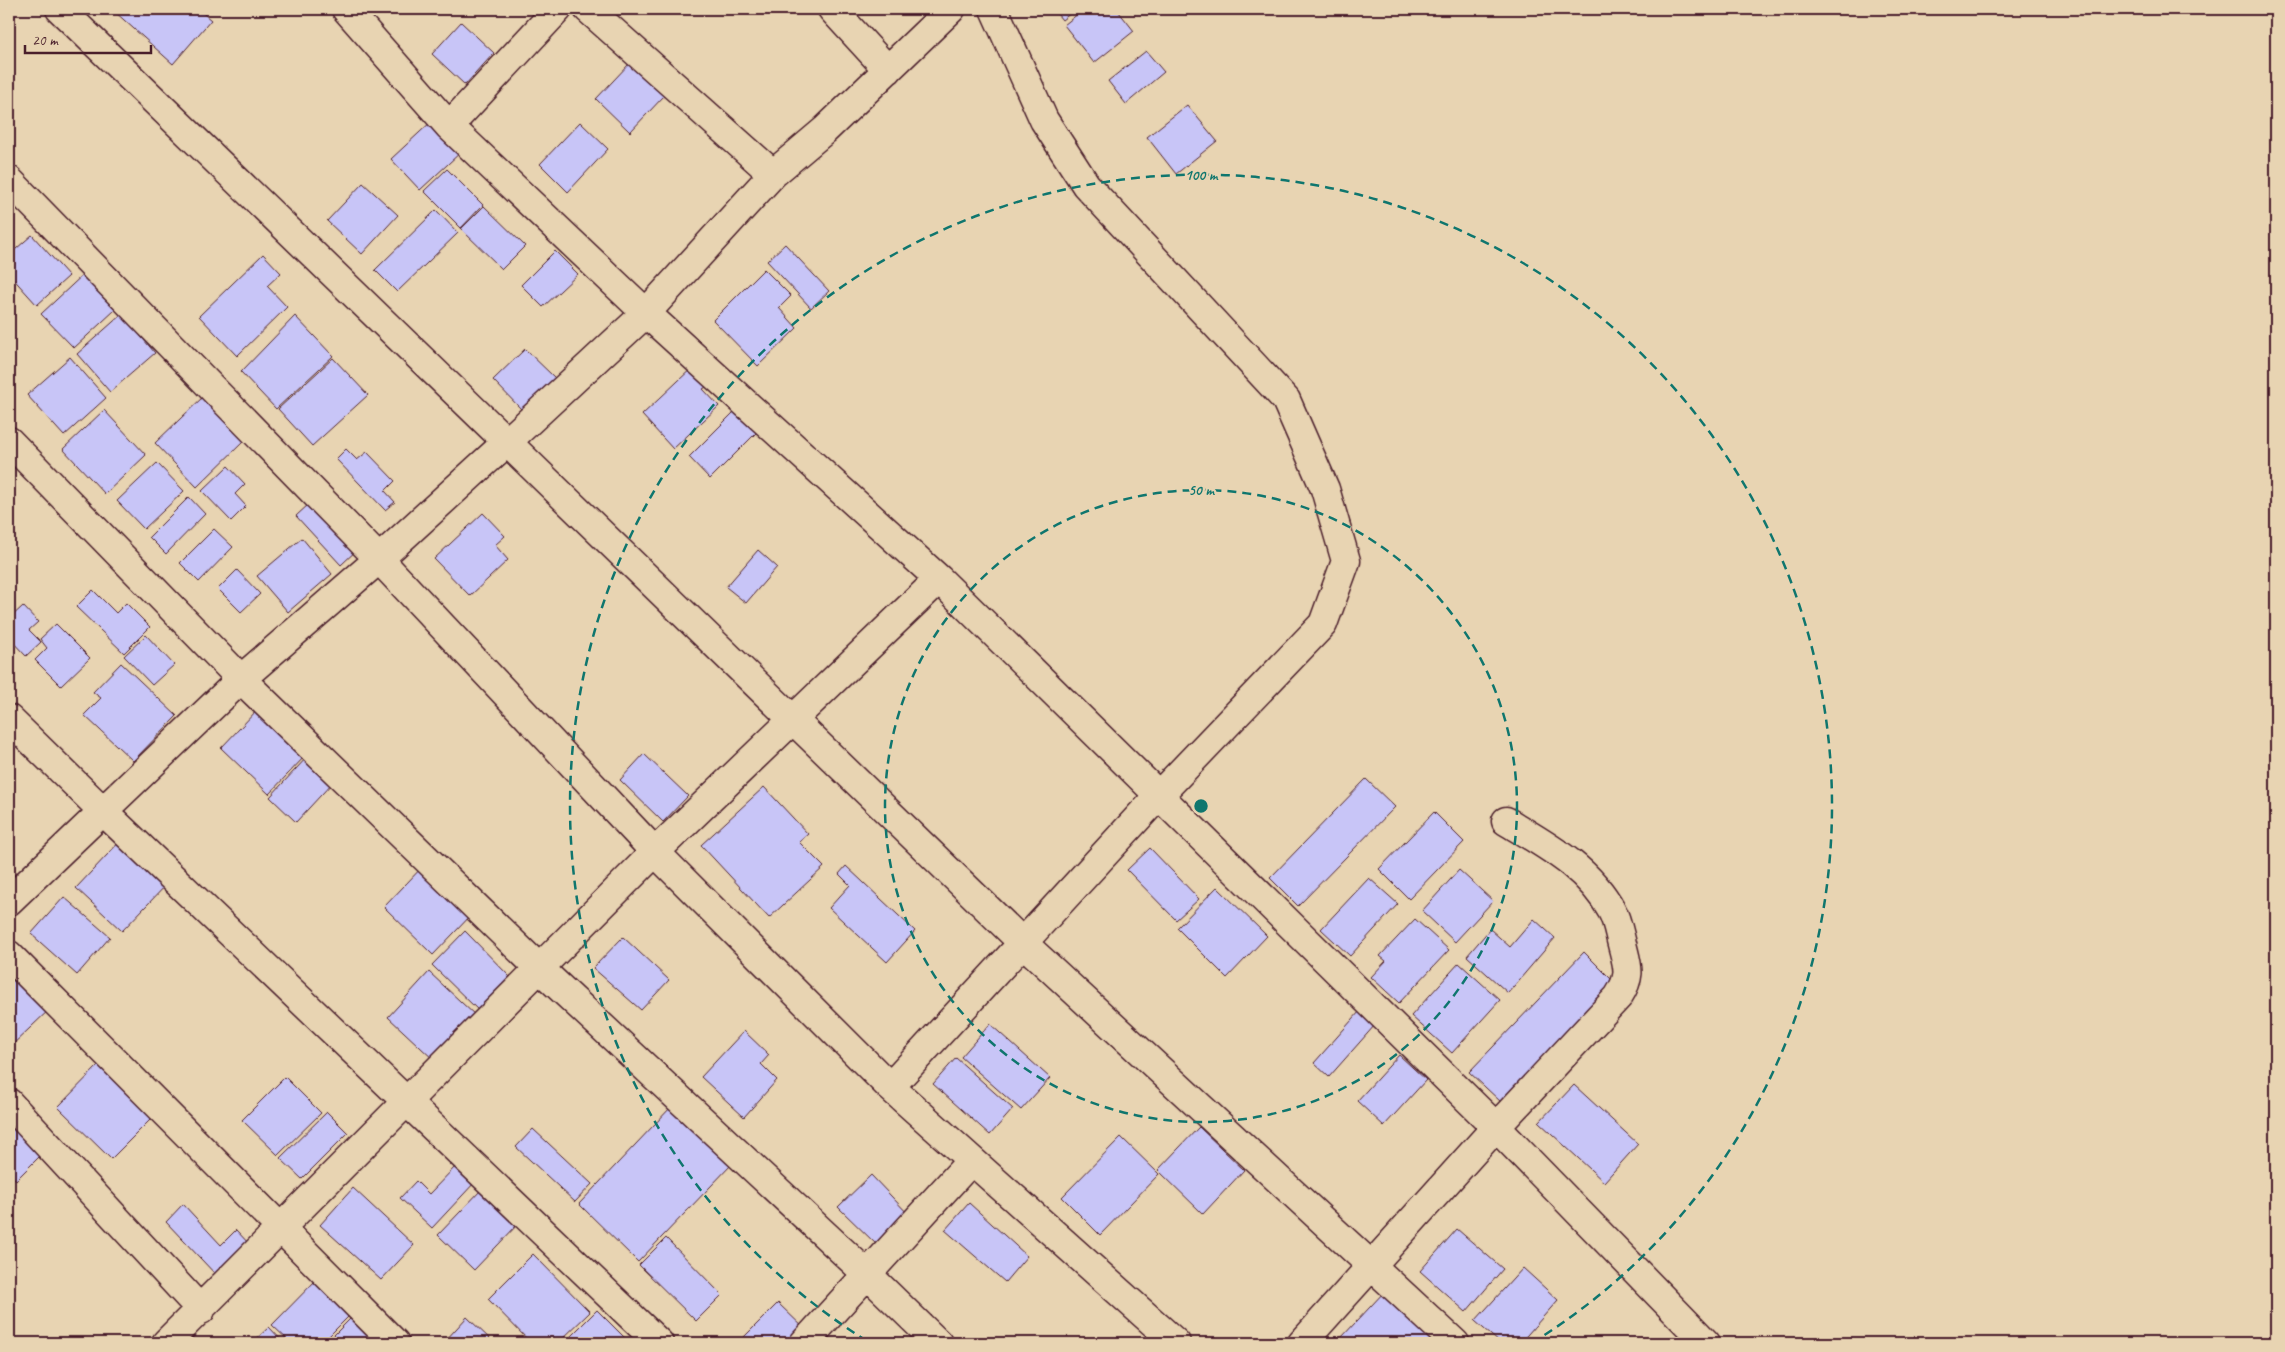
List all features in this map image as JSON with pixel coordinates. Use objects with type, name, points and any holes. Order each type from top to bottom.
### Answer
[{"type":"street","points":[[60,9],[794,718],[1023,942],[1455,1343]]},
{"type":"street","points":[[346,9],[449,126],[646,313],[939,579],[1496,1127],[1706,1343]]},
{"type":"street","points":[[449,126],[558,9]]},
{"type":"street","points":[[588,9],[773,174]]},
{"type":"street","points":[[832,9],[888,70]]},
{"type":"street","points":[[9,902],[241,679],[379,559],[646,313],[773,174],[825,130],[952,9]]},
{"type":"street","points":[[890,1087],[1158,795],[1323,624],[1346,562],[1325,489],[1286,400],[1086,185],[1044,120],[994,9]]},
{"type":"street","points":[[9,180],[379,559],[655,852],[890,1087],[1176,1343]]},
{"type":"street","points":[[9,441],[241,679],[539,968],[867,1274],[938,1343]]},
{"type":"street","points":[[166,1343],[201,1310],[406,1101],[655,852],[939,579]]},
{"type":"street","points":[[9,718],[103,811],[659,1343]]},
{"type":"street","points":[[1302,1343],[1496,1127],[1618,997],[1627,984],[1629,970],[1613,912],[1594,883],[1565,857],[1506,820]]},
{"type":"street","points":[[9,956],[395,1343]]},
{"type":"street","points":[[9,1103],[201,1310]]},
{"type":"street","points":[[804,1343],[971,1161]]},
{"type":"building","points":[[116,9],[198,9],[211,20],[173,64],[114,11]]},
{"type":"building","points":[[1053,9],[1076,9],[1062,20]]},
{"type":"building","points":[[1084,9],[1123,9],[1119,12],[1134,31],[1094,63],[1064,25]]},
{"type":"building","points":[[461,22],[494,53],[465,85],[432,54]]},
{"type":"building","points":[[1146,51],[1164,72],[1126,104],[1108,81]]},
{"type":"building","points":[[630,63],[664,96],[630,132],[596,99]]},
{"type":"building","points":[[1187,105],[1217,141],[1176,174],[1147,137]]},
{"type":"building","points":[[433,120],[462,151],[420,190],[391,159]]},
{"type":"building","points":[[580,122],[608,149],[568,192],[540,164]]},
{"type":"building","points":[[447,169],[483,205],[461,228],[424,191]]},
{"type":"building","points":[[363,183],[398,215],[362,254],[327,221]]},
{"type":"building","points":[[484,206],[525,246],[502,269],[461,229]]},
{"type":"building","points":[[436,210],[458,233],[397,292],[375,270]]},
{"type":"building","points":[[32,235],[69,276],[37,305],[9,274],[9,255]]},
{"type":"building","points":[[785,244],[829,291],[811,308],[767,261]]},
{"type":"building","points":[[555,251],[578,274],[543,307],[521,285]]},
{"type":"building","points":[[263,254],[281,273],[267,286],[287,307],[237,356],[199,316]]},
{"type":"building","points":[[764,269],[791,296],[779,308],[797,328],[758,366],[713,320]]},
{"type":"building","points":[[87,271],[106,291],[101,295],[115,310],[74,348],[41,314]]},
{"type":"building","points":[[122,314],[155,353],[110,392],[77,354]]},
{"type":"building","points":[[295,316],[333,356],[276,409],[241,372]]},
{"type":"building","points":[[525,349],[555,378],[522,410],[493,380]]},
{"type":"building","points":[[70,357],[106,398],[64,436],[27,395]]},
{"type":"building","points":[[333,358],[368,395],[312,446],[278,409]]},
{"type":"building","points":[[695,365],[712,383],[703,389],[719,406],[673,449],[642,415]]},
{"type":"building","points":[[205,395],[246,439],[197,487],[155,443]]},
{"type":"building","points":[[741,405],[763,426],[710,479],[689,457]]},
{"type":"building","points":[[104,410],[146,455],[105,494],[63,449]]},
{"type":"building","points":[[346,449],[357,460],[367,452],[395,481],[385,491],[395,502],[385,510],[336,459]]},
{"type":"building","points":[[157,463],[184,491],[144,529],[117,501]]},
{"type":"building","points":[[228,466],[245,484],[235,494],[246,506],[231,521],[202,491]]},
{"type":"building","points":[[189,497],[205,514],[166,554],[149,537]]},
{"type":"building","points":[[309,504],[360,547],[341,565],[296,516]]},
{"type":"building","points":[[483,513],[505,536],[495,545],[508,560],[470,596],[434,559]]},
{"type":"building","points":[[214,529],[233,547],[199,582],[180,563]]},
{"type":"building","points":[[302,538],[332,574],[288,612],[257,576]]},
{"type":"building","points":[[758,550],[777,567],[746,603],[726,587]]},
{"type":"building","points":[[237,570],[260,594],[241,612],[218,589]]},
{"type":"building","points":[[93,590],[116,613],[126,603],[150,627],[124,653],[76,607]]},
{"type":"building","points":[[23,606],[38,622],[29,630],[41,642],[26,656],[9,638],[9,619]]},
{"type":"building","points":[[56,624],[90,658],[61,686],[35,660],[47,648],[40,639]]},
{"type":"building","points":[[146,635],[174,665],[152,685],[124,656]]},
{"type":"building","points":[[121,663],[177,716],[133,761],[84,715],[101,698],[93,692]]},
{"type":"building","points":[[259,708],[306,755],[269,794],[221,748]]},
{"type":"building","points":[[644,754],[688,796],[663,822],[620,780]]},
{"type":"building","points":[[308,756],[334,781],[296,822],[270,797]]},
{"type":"building","points":[[1366,779],[1395,807],[1298,906],[1270,878]]},
{"type":"building","points":[[764,787],[808,834],[799,842],[824,867],[769,918],[701,845]]},
{"type":"building","points":[[1434,812],[1464,842],[1409,899],[1379,869]]},
{"type":"building","points":[[124,837],[170,881],[122,931],[76,888]]},
{"type":"building","points":[[1150,848],[1199,899],[1176,920],[1127,870]]},
{"type":"building","points":[[426,863],[475,911],[433,955],[384,907]]},
{"type":"building","points":[[846,866],[915,931],[887,962],[829,908],[850,885],[839,874]]},
{"type":"building","points":[[1459,870],[1493,901],[1455,942],[1422,911]]},
{"type":"building","points":[[1369,878],[1398,904],[1350,956],[1321,929]]},
{"type":"building","points":[[1217,887],[1267,936],[1227,978],[1177,928]]},
{"type":"building","points":[[64,897],[110,937],[77,975],[31,934]]},
{"type":"building","points":[[1415,919],[1449,950],[1399,1003],[1371,977],[1386,961],[1380,956]]},
{"type":"building","points":[[1534,919],[1555,938],[1508,993],[1467,956],[1490,929],[1510,947]]},
{"type":"building","points":[[465,931],[513,980],[481,1013],[432,965]]},
{"type":"building","points":[[623,937],[669,980],[641,1010],[593,968]]},
{"type":"building","points":[[1584,952],[1615,983],[1501,1102],[1469,1072]]},
{"type":"building","points":[[9,961],[52,1007],[9,1048]]},
{"type":"building","points":[[1459,963],[1500,1000],[1452,1053],[1411,1016]]},
{"type":"building","points":[[429,972],[476,1016],[435,1061],[388,1017]]},
{"type":"building","points":[[1360,1011],[1375,1025],[1329,1077],[1314,1063]]},
{"type":"building","points":[[990,1024],[1050,1078],[1021,1110],[961,1057]]},
{"type":"building","points":[[744,1031],[769,1055],[761,1064],[777,1080],[744,1117],[701,1077]]},
{"type":"building","points":[[1399,1055],[1426,1080],[1384,1126],[1357,1101]]},
{"type":"building","points":[[956,1058],[1013,1109],[990,1135],[933,1084]]},
{"type":"building","points":[[100,1064],[154,1116],[111,1159],[58,1107]]},
{"type":"building","points":[[285,1077],[321,1113],[278,1155],[242,1120]]},
{"type":"building","points":[[1574,1085],[1638,1144],[1604,1182],[1539,1122]]},
{"type":"building","points":[[673,1105],[733,1163],[638,1262],[579,1204]]},
{"type":"building","points":[[327,1112],[348,1133],[302,1179],[280,1158]]},
{"type":"building","points":[[9,1125],[40,1156],[16,1180],[9,1172]]},
{"type":"building","points":[[1199,1127],[1244,1170],[1203,1214],[1158,1170]]},
{"type":"building","points":[[533,1129],[592,1184],[575,1202],[516,1147]]},
{"type":"building","points":[[1121,1137],[1159,1174],[1100,1235],[1062,1197]]},
{"type":"building","points":[[458,1164],[476,1181],[432,1228],[400,1198],[416,1181],[429,1194]]},
{"type":"building","points":[[871,1175],[911,1217],[880,1248],[838,1207]]},
{"type":"building","points":[[353,1188],[414,1245],[381,1280],[320,1225]]},
{"type":"building","points":[[483,1188],[519,1223],[474,1270],[438,1235]]},
{"type":"building","points":[[969,1203],[1027,1256],[1005,1282],[945,1230]]},
{"type":"building","points":[[183,1204],[221,1245],[236,1230],[251,1246],[218,1277],[166,1222]]},
{"type":"building","points":[[1457,1229],[1503,1269],[1466,1312],[1420,1271]]},
{"type":"building","points":[[666,1238],[722,1295],[696,1321],[639,1265]]},
{"type":"building","points":[[533,1254],[590,1312],[558,1343],[531,1343],[488,1299]]},
{"type":"building","points":[[1523,1268],[1558,1300],[1520,1343],[1500,1343],[1475,1321]]},
{"type":"building","points":[[321,1275],[355,1310],[322,1343],[291,1343],[272,1325]]},
{"type":"building","points":[[1385,1291],[1441,1343],[1346,1343],[1341,1338]]},
{"type":"building","points":[[778,1303],[809,1333],[799,1343],[738,1343]]},
{"type":"building","points":[[597,1310],[630,1343],[564,1343]]},
{"type":"building","points":[[357,1312],[388,1343],[326,1343]]},
{"type":"building","points":[[467,1317],[494,1343],[448,1343],[445,1341]]},
{"type":"building","points":[[269,1327],[284,1343],[252,1343]]}]
